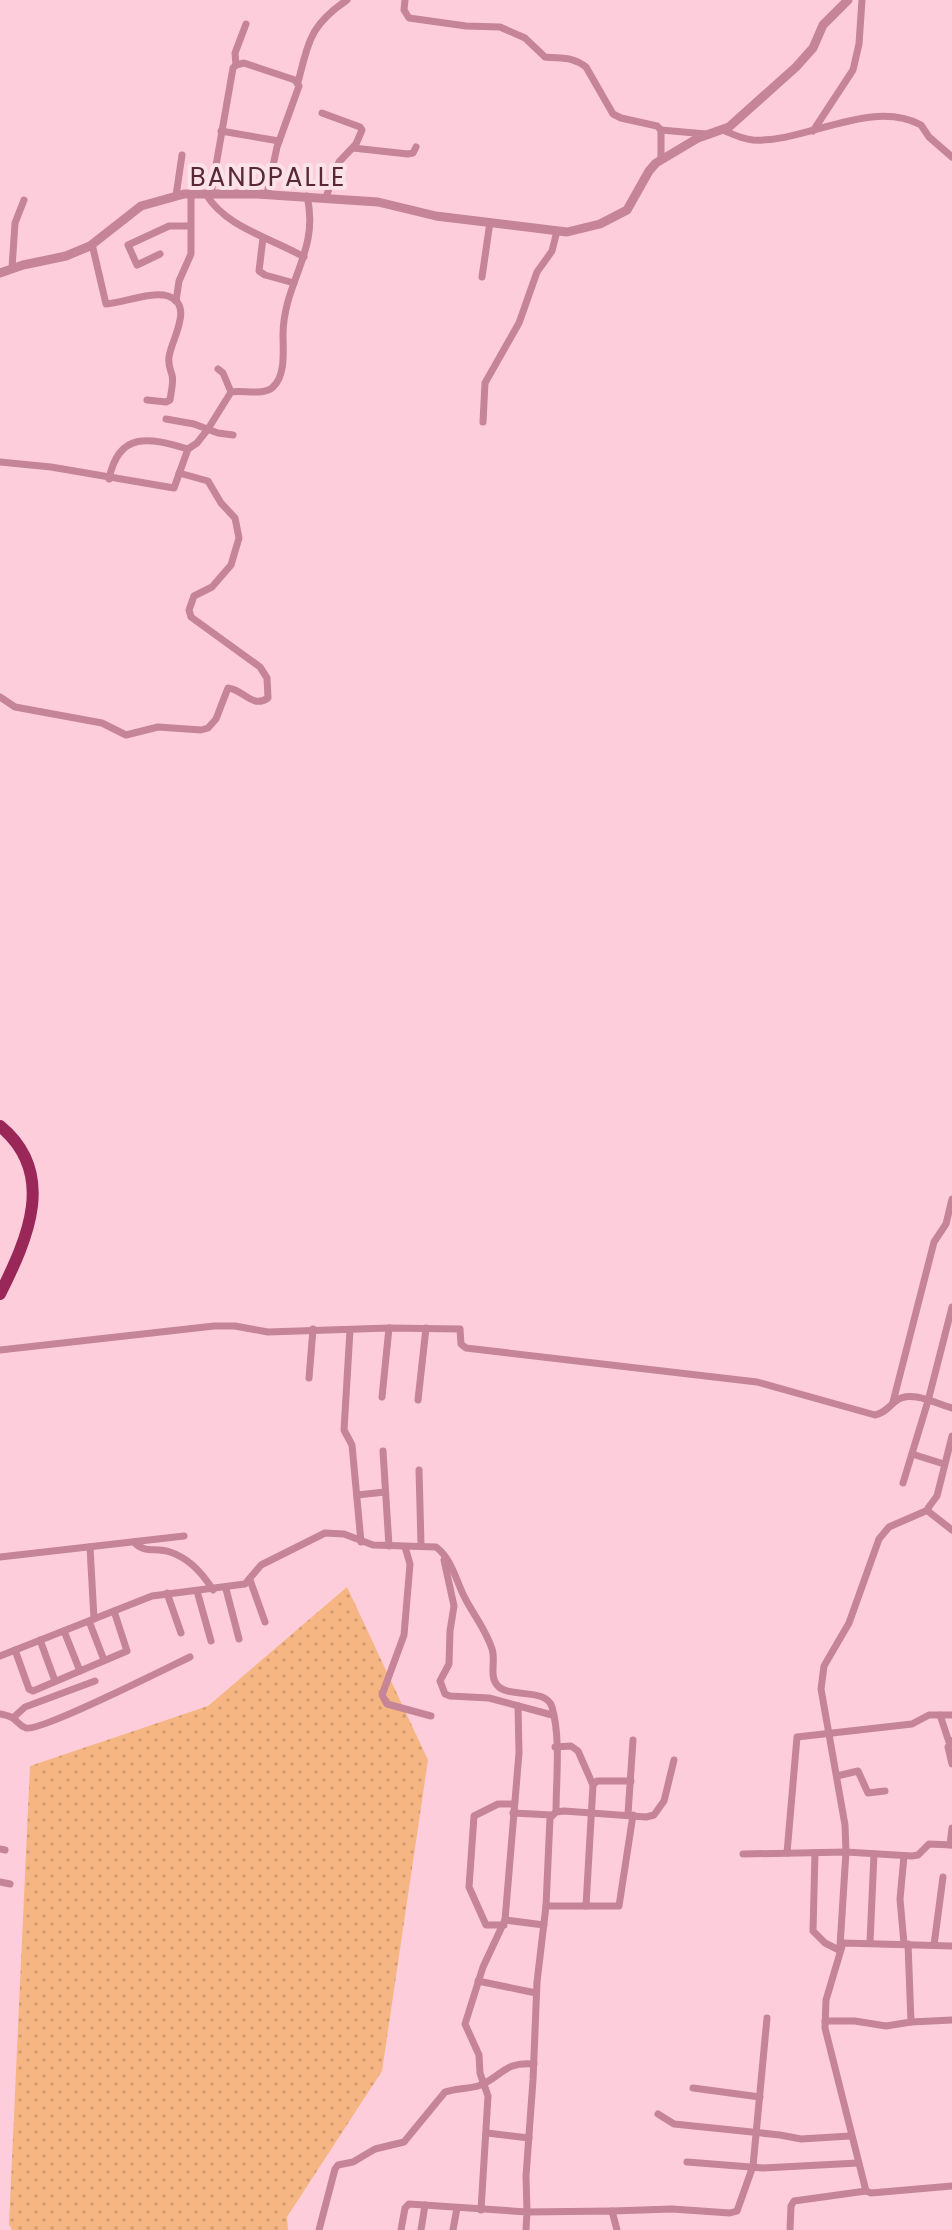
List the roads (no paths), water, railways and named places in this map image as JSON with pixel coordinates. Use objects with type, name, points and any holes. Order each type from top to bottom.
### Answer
[{"type":"highway","points":[[0,1126],[16,1139],[27,1156],[34,1178],[26,1230],[0,1294]]},
{"type":"street","points":[[267,194],[309,39],[320,21],[347,0]]},
{"type":"street","points":[[405,0],[404,10],[409,18],[466,26],[496,26],[525,38],[545,57],[573,59],[586,67],[613,114],[621,118],[653,124],[661,130],[706,134]]},
{"type":"street","points":[[0,273],[66,256],[92,244],[135,210],[191,194],[326,197],[378,202],[436,216],[557,231],[577,230],[622,214],[649,171],[661,160],[706,134],[723,130],[808,55],[823,25],[848,0]]},
{"type":"street","points":[[813,131],[853,70],[859,44],[862,0]]},
{"type":"street","points":[[246,24],[235,53],[236,65],[209,194],[220,213],[304,257]]},
{"type":"street","points":[[236,65],[244,63],[298,82]]},
{"type":"street","points":[[322,113],[362,130],[353,148],[339,162],[326,197]]},
{"type":"street","points":[[723,130],[756,140],[813,131],[870,117],[902,119],[921,125],[929,137],[952,157]]},
{"type":"street","points":[[661,130],[661,160]]},
{"type":"street","points":[[221,131],[279,141]]},
{"type":"street","points":[[353,148],[408,154],[413,153],[416,147]]},
{"type":"street","points":[[176,196],[182,155]]},
{"type":"street","points":[[147,400],[170,400],[173,378],[169,354],[181,316],[176,301],[179,281],[190,261],[191,194]]},
{"type":"street","points":[[231,392],[265,391],[275,386],[282,359],[285,310],[312,228],[307,196]]},
{"type":"street","points":[[12,268],[15,223],[24,200]]},
{"type":"street","points":[[482,277],[490,222]]},
{"type":"street","points":[[160,254],[137,265],[128,245],[169,226],[190,226]]},
{"type":"street","points":[[483,422],[485,383],[519,323],[537,272],[552,251],[557,231]]},
{"type":"street","points":[[263,238],[259,271],[294,283]]},
{"type":"street","points":[[92,244],[106,304],[163,295],[176,301]]},
{"type":"street","points":[[218,369],[231,392]]},
{"type":"street","points":[[0,462],[51,467],[173,489],[188,449],[208,429],[231,392]]},
{"type":"street","points":[[166,419],[233,435]]},
{"type":"street","points":[[109,479],[116,455],[139,440],[148,439],[188,449]]},
{"type":"street","points":[[0,697],[15,707],[102,723],[126,735],[158,727],[208,728],[216,719],[224,691],[228,688],[236,689],[251,701],[268,698],[267,678],[260,667],[190,615],[194,596],[212,587],[234,562],[239,538],[235,518],[221,503],[208,481],[179,473]]},
{"type":"street","points":[[893,1404],[934,1242],[946,1224],[952,1199]]},
{"type":"street","points":[[903,1483],[952,1307]]},
{"type":"street","points":[[0,1350],[214,1326],[268,1332],[389,1328],[461,1330],[461,1344],[466,1348],[757,1382],[875,1415],[907,1396],[952,1408]]},
{"type":"street","points":[[382,1397],[389,1328]]},
{"type":"street","points":[[418,1400],[426,1328]]},
{"type":"street","points":[[309,1378],[313,1329]]},
{"type":"street","points":[[350,1330],[344,1430],[352,1445],[361,1542]]},
{"type":"street","points":[[866,2191],[850,2136],[825,2021],[826,2000],[840,1948],[846,1852],[845,1825],[821,1689],[825,1662],[849,1623],[879,1539],[889,1527],[928,1510],[937,1496],[952,1436]]},
{"type":"street","points":[[383,1451],[389,1546]]},
{"type":"street","points":[[912,1454],[944,1464]]},
{"type":"street","points":[[419,1470],[421,1544]]},
{"type":"street","points":[[357,1495],[385,1492]]},
{"type":"street","points":[[928,1510],[952,1530]]},
{"type":"street","points":[[0,1656],[152,1596],[226,1589],[245,1584],[261,1565],[325,1533],[344,1534],[361,1542],[389,1546],[421,1544],[436,1547],[443,1554],[493,1650],[494,1682],[502,1689],[548,1700],[552,1715],[554,1813],[536,1993],[526,2230]]},
{"type":"street","points":[[0,1557],[184,1536]]},
{"type":"street","points":[[134,1542],[143,1550],[166,1550],[183,1558],[213,1590]]},
{"type":"street","points":[[90,1547],[92,1620],[104,1660]]},
{"type":"street","points":[[405,1547],[410,1564],[404,1635],[382,1695],[387,1704],[431,1716]]},
{"type":"street","points":[[443,1554],[454,1606],[449,1664],[440,1681],[441,1688],[450,1696],[489,1698],[552,1715]]},
{"type":"street","points":[[250,1580],[265,1622]]},
{"type":"street","points":[[226,1589],[239,1639]]},
{"type":"street","points":[[197,1591],[211,1641]]},
{"type":"street","points":[[167,1593],[181,1633]]},
{"type":"street","points":[[15,1650],[31,1690],[55,1681],[128,1649],[114,1611]]},
{"type":"street","points":[[64,1631],[80,1671]]},
{"type":"street","points":[[40,1640],[55,1681]]},
{"type":"street","points":[[0,1714],[14,1717],[24,1727],[31,1728],[60,1718],[190,1657]]},
{"type":"street","points":[[14,1717],[25,1707],[95,1681]]},
{"type":"street","points":[[481,2210],[488,2096],[483,2084],[480,2058],[465,2024],[478,1981],[504,1922],[519,1753],[518,1706]]},
{"type":"street","points":[[787,1853],[795,1740],[800,1736],[912,1724],[929,1715],[952,1715]]},
{"type":"street","points":[[940,1715],[951,1742],[948,1752],[952,1764]]},
{"type":"street","points":[[546,1906],[615,1907],[621,1903],[630,1814],[633,1740]]},
{"type":"street","points":[[555,1747],[571,1746],[578,1751],[593,1785],[586,1906]]},
{"type":"street","points":[[544,1925],[504,1922],[486,1925],[469,1891],[474,1816],[498,1804],[554,1813],[646,1817],[659,1811],[674,1760]]},
{"type":"street","points":[[837,1776],[860,1772],[868,1793],[885,1791]]},
{"type":"street","points":[[593,1785],[597,1781],[631,1781]]},
{"type":"street","points":[[743,1854],[846,1852],[918,1855],[929,1844],[951,1845],[952,1828]]},
{"type":"street","points":[[815,1853],[813,1931],[825,1943],[840,1948]]},
{"type":"street","points":[[870,1942],[874,1854]]},
{"type":"street","points":[[904,1856],[900,1899],[911,2022]]},
{"type":"street","points":[[934,1945],[943,1877]]},
{"type":"street","points":[[0,1882],[10,1884]]},
{"type":"street","points":[[840,1948],[849,1942],[952,1946]]},
{"type":"street","points":[[478,1981],[536,1993]]},
{"type":"street","points":[[401,2230],[406,2206],[425,2205],[527,2212],[672,2209],[734,2213],[753,2166],[767,2018]]},
{"type":"street","points":[[825,2021],[855,2021],[886,2026],[952,2020]]},
{"type":"street","points":[[319,2230],[338,2165],[353,2162],[375,2149],[404,2142],[445,2092],[483,2084],[517,2064],[534,2064]]},
{"type":"street","points":[[693,2088],[760,2097]]},
{"type":"street","points":[[658,2114],[674,2124],[801,2139],[850,2136]]},
{"type":"street","points":[[487,2133],[529,2138]]},
{"type":"street","points":[[687,2162],[772,2168],[858,2163]]},
{"type":"street","points":[[790,2230],[794,2201],[866,2191],[952,2186]]},
{"type":"street","points":[[421,2230],[425,2205]]},
{"type":"street","points":[[453,2230],[457,2208]]},
{"type":"street","points":[[612,2211],[617,2230]]},
{"type":"district","name":"BANDPALLE","points":[[268,177]]}]
